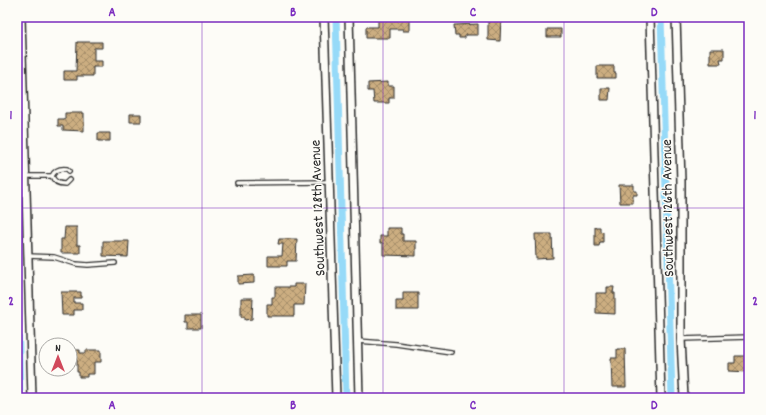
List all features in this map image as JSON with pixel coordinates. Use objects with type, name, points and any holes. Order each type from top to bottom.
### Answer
[{"type":"street","points":[[21,17],[32,398]]},
{"type":"street","name":"Southwest 128th Avenue","points":[[324,17],[336,398]]},
{"type":"street","points":[[349,17],[360,398]]},
{"type":"street","name":"Southwest 126th Avenue","points":[[650,17],[660,398]]},
{"type":"street","name":"Southwest 126th Avenue","points":[[676,17],[681,182],[681,339],[684,398]]},
{"type":"lane","points":[[52,176],[55,171],[60,169],[64,168],[69,171]]},
{"type":"lane","points":[[26,176],[52,176]]},
{"type":"lane","points":[[52,176],[58,183],[65,184],[69,180]]},
{"type":"lane","points":[[237,183],[329,182]]},
{"type":"lane","points":[[28,256],[54,257],[76,264],[88,265],[115,263]]},
{"type":"lane","points":[[681,339],[749,337]]},
{"type":"lane","points":[[358,341],[396,344],[451,352]]},
{"type":"building","points":[[378,17],[409,17],[409,31],[403,31],[403,29],[390,29],[390,38],[366,38],[366,27],[378,27]]},
{"type":"building","points":[[488,17],[501,17],[500,41],[488,40]]},
{"type":"building","points":[[478,24],[478,35],[465,35],[465,38],[459,38],[459,35],[455,35],[454,25]]},
{"type":"building","points":[[547,29],[561,29],[561,37],[547,37]]},
{"type":"building","points":[[77,42],[102,42],[102,48],[94,48],[94,61],[102,61],[102,67],[93,67],[93,76],[77,76],[77,80],[64,80],[64,71],[76,71]]},
{"type":"building","points":[[710,49],[724,49],[724,59],[720,59],[721,64],[710,64]]},
{"type":"building","points":[[597,66],[614,66],[616,78],[597,78]]},
{"type":"building","points":[[388,82],[388,86],[394,86],[394,98],[389,98],[389,103],[374,103],[373,91],[368,91],[368,83]]},
{"type":"building","points":[[601,88],[610,88],[609,100],[601,100]]},
{"type":"building","points":[[65,113],[84,113],[84,131],[63,130],[63,126],[58,126],[58,119],[65,119]]},
{"type":"building","points":[[130,114],[141,114],[141,122],[130,122]]},
{"type":"building","points":[[98,133],[110,133],[110,141],[98,141]]},
{"type":"building","points":[[619,185],[634,185],[634,191],[637,191],[637,195],[633,195],[633,203],[620,203]]},
{"type":"building","points":[[65,227],[77,227],[77,245],[80,245],[80,253],[61,253],[61,239],[64,239]]},
{"type":"building","points":[[595,227],[600,227],[600,231],[603,232],[603,242],[600,242],[599,246],[595,246]]},
{"type":"building","points":[[387,228],[401,228],[403,241],[416,241],[416,256],[383,255],[383,243],[380,243],[380,236],[387,236]]},
{"type":"building","points":[[535,234],[552,234],[553,258],[536,259]]},
{"type":"building","points":[[279,239],[297,239],[296,261],[287,261],[287,266],[268,266],[268,256],[282,256],[283,244],[278,244]]},
{"type":"building","points":[[103,241],[129,241],[128,257],[103,256]]},
{"type":"building","points":[[254,275],[254,283],[238,284],[238,276]]},
{"type":"building","points":[[294,284],[305,284],[304,305],[294,305],[294,316],[267,316],[267,304],[272,304],[272,297],[275,297],[275,287],[294,287]]},
{"type":"building","points":[[607,287],[614,287],[613,293],[615,293],[615,314],[596,313],[596,293],[607,293]]},
{"type":"building","points":[[61,292],[81,292],[81,298],[74,298],[74,303],[82,303],[82,310],[74,310],[74,315],[62,315]]},
{"type":"building","points":[[403,293],[418,293],[418,310],[396,310],[396,301],[403,301]]},
{"type":"building","points":[[241,298],[253,298],[252,319],[245,320],[245,317],[241,317]]},
{"type":"building","points":[[185,315],[201,315],[201,328],[188,328],[188,322],[185,322]]},
{"type":"building","points":[[617,349],[625,349],[626,387],[612,387],[611,358],[617,358]]},
{"type":"building","points":[[78,350],[80,350],[80,353],[86,353],[86,350],[101,350],[101,362],[94,362],[94,374],[87,374],[87,377],[79,377]]},
{"type":"building","points":[[735,356],[749,356],[748,372],[729,371],[729,363],[735,363]]},
{"type":"waterway","points":[[336,17],[346,398]]},
{"type":"waterway","points":[[661,17],[672,398]]},
{"type":"waterway","points":[[17,272],[20,398]]}]
